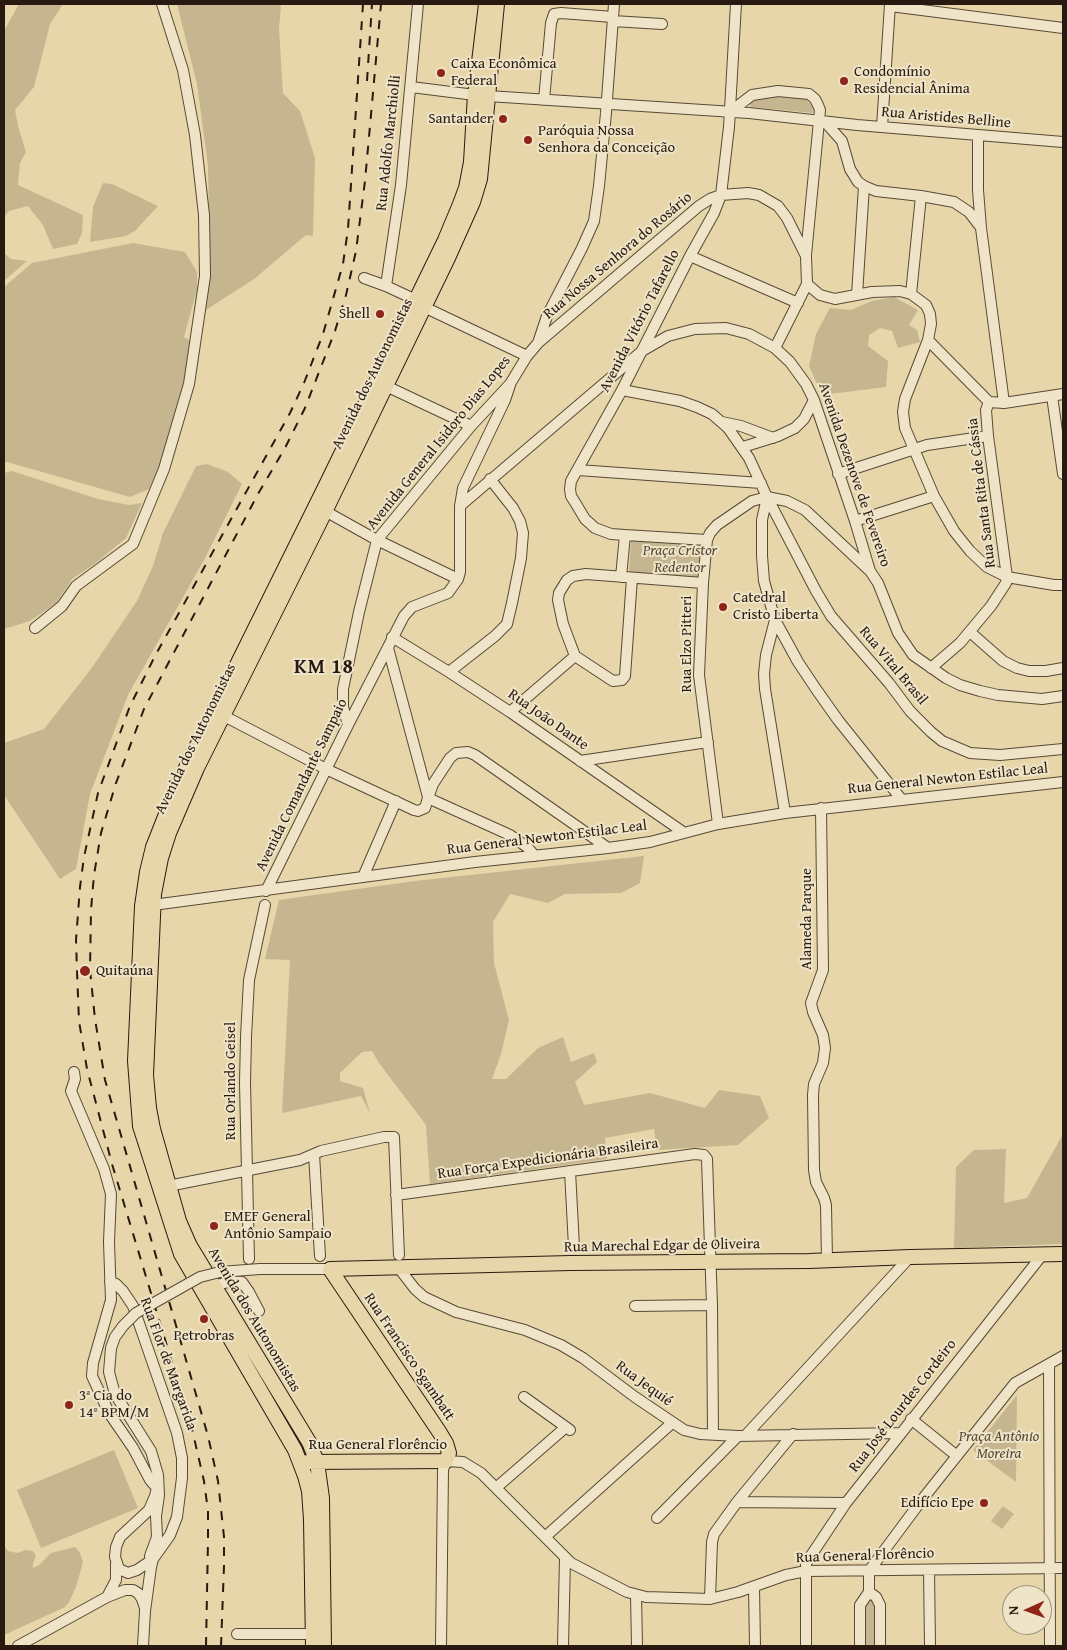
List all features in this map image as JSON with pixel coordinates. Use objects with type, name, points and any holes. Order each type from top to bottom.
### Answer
[{"type":"main road","name":"Avenida dos Autonomistas","points":[[324,1646],[322,1498],[317,1462],[308,1442],[190,1246],[179,1221],[153,1129],[147,1094],[147,1046],[153,905],[158,872],[169,833],[197,768],[224,716],[320,510],[420,303],[462,228],[473,202],[480,179],[480,91],[486,4]]},
{"type":"main road","name":"Avenida dos Autonomistas","points":[[480,91],[497,4]]},
{"type":"main road","name":"Avenida dos Autonomistas","points":[[313,1640],[309,1491],[300,1462],[225,1327],[181,1254],[175,1241],[140,1126],[137,1105],[135,1045],[140,936],[147,872],[162,822],[178,784],[220,699],[386,386],[420,303]]},
{"type":"main road","points":[[220,699],[220,706],[224,716]]},
{"type":"main road","name":"Rua Marechal Edgar de Oliveira","points":[[330,1269],[398,1261],[710,1262],[910,1257],[1036,1258],[1063,1254]]},
{"type":"main road","name":"Rua Francisco Sgambatt","points":[[330,1269],[440,1433],[449,1453],[446,1461]]},
{"type":"main road","name":"Rua General Florêncio","points":[[300,1462],[446,1461]]},
{"type":"street","points":[[35,628],[62,606],[76,586],[133,544],[164,469],[189,384],[205,276],[204,215],[195,135],[183,70],[162,4]]},
{"type":"street","name":"Rua Adolfo Marchiolli","points":[[386,286],[401,185],[418,4]]},
{"type":"street","points":[[538,343],[547,316],[587,239],[594,221],[600,186],[614,4]]},
{"type":"street","name":"Avenida Vitório Tafarello","points":[[707,540],[625,536],[611,534],[595,528],[585,519],[571,496],[571,481],[622,390],[714,213],[721,195],[730,112],[736,4]]},
{"type":"street","points":[[882,127],[890,5],[1063,28]]},
{"type":"street","points":[[544,100],[551,23],[554,14],[561,12],[662,24]]},
{"type":"street","name":"Rua Aristides Belline","points":[[411,87],[480,91],[544,100],[730,112],[857,126],[1063,142]]},
{"type":"street","points":[[730,112],[752,95],[771,92],[791,91],[808,94],[815,99],[822,121],[806,256]]},
{"type":"street","points":[[822,121],[842,141],[850,169],[858,182],[864,186],[876,191],[954,202],[970,202],[978,190]]},
{"type":"street","points":[[842,141],[849,129],[857,126]]},
{"type":"street","points":[[978,136],[978,190],[981,228],[1004,403]]},
{"type":"street","points":[[857,295],[864,186]]},
{"type":"street","name":"Rua Nossa Senhora do Rosário","points":[[527,356],[538,343],[699,206],[721,195],[748,193],[759,195],[778,206],[788,218],[806,256],[807,284]]},
{"type":"street","points":[[911,294],[921,196]]},
{"type":"street","points":[[954,202],[973,215],[981,228]]},
{"type":"street","points":[[690,256],[798,303]]},
{"type":"street","points":[[364,278],[386,286],[527,356]]},
{"type":"street","points":[[775,348],[807,284],[828,298],[839,299],[885,291],[900,291],[911,294],[926,305],[930,314],[931,324],[928,340],[904,404],[905,428],[912,449],[934,496],[954,531],[970,551],[987,567],[1007,577],[1063,585]]},
{"type":"street","name":"Avenida Dezenove de Fevereiro","points":[[642,351],[668,336],[682,331],[709,328],[726,328],[743,332],[760,338],[775,348],[797,370],[814,400],[870,571],[878,583],[898,632],[908,650],[931,668],[960,685],[980,691],[1005,696],[1042,699],[1063,696]]},
{"type":"street","name":"Rua Santa Rita de Cássia","points":[[928,340],[989,402],[986,410],[988,436],[1007,577],[1003,589],[970,632],[931,668]]},
{"type":"street","points":[[460,506],[642,351]]},
{"type":"street","name":"Avenida General Isidoro Dias Lopes","points":[[348,725],[343,707],[343,689],[378,540],[471,426],[510,384],[527,356]]},
{"type":"street","points":[[320,510],[458,579],[460,562],[460,506],[464,484],[505,400],[510,384]]},
{"type":"street","points":[[386,386],[471,426]]},
{"type":"street","points":[[622,390],[680,401],[712,414],[722,421],[773,438]]},
{"type":"street","points":[[989,402],[1004,403],[1063,394]]},
{"type":"street","points":[[1052,396],[1063,474]]},
{"type":"street","points":[[743,447],[773,438],[795,428],[804,419],[814,400]]},
{"type":"street","name":"Rua Vital Brasil","points":[[722,421],[743,447],[816,591],[831,616],[889,683],[910,711],[931,732],[942,741],[970,753],[1000,755],[1063,748]]},
{"type":"street","points":[[838,474],[912,449],[988,436]]},
{"type":"street","points":[[578,470],[762,483]]},
{"type":"street","points":[[449,672],[495,636],[507,624],[514,594],[523,540],[521,527],[513,508],[490,479]]},
{"type":"street","points":[[707,540],[717,525],[752,501],[767,496],[787,501],[805,510],[870,571]]},
{"type":"street","points":[[767,496],[762,520],[762,556],[764,581],[775,620],[798,662],[827,705],[902,800]]},
{"type":"street","points":[[855,521],[934,496]]},
{"type":"street","points":[[620,577],[625,536]]},
{"type":"street","name":"Rua Elzo Pitteri","points":[[707,540],[703,583],[700,675],[718,824]]},
{"type":"street","points":[[632,578],[625,676],[622,680],[613,681],[575,656],[559,609],[558,593],[567,580],[574,576],[586,574],[703,583]]},
{"type":"street","name":"Avenida Comandante Sampaio","points":[[266,891],[392,637],[408,610],[448,593],[458,579]]},
{"type":"street","points":[[775,620],[766,655],[764,674],[785,813]]},
{"type":"street","points":[[970,632],[1003,661],[1017,668],[1029,671],[1063,668]]},
{"type":"street","name":"Rua João Dante","points":[[392,637],[510,712],[683,832]]},
{"type":"street","points":[[388,648],[428,798]]},
{"type":"street","points":[[510,712],[575,656]]},
{"type":"street","points":[[224,716],[326,769],[418,811],[425,808],[433,784],[450,758],[456,754],[468,752],[608,848]]},
{"type":"street","points":[[580,761],[708,742]]},
{"type":"street","name":"Rua General Newton Estilac Leal","points":[[153,905],[475,862],[650,842],[718,824],[821,808],[1063,782]]},
{"type":"street","points":[[428,798],[510,835],[527,847],[535,856]]},
{"type":"street","points":[[363,877],[396,801]]},
{"type":"street","name":"Alameda Parque","points":[[821,808],[823,970],[811,1003],[812,1012],[823,1035],[826,1048],[823,1063],[814,1084],[813,1095],[814,1170],[816,1182],[826,1201],[827,1260]]},
{"type":"street","name":"Rua Orlando Geisel","points":[[249,1259],[245,1083],[249,980],[266,905]]},
{"type":"street","points":[[74,1072],[75,1079],[70,1092],[104,1169],[111,1194],[110,1307],[93,1362],[93,1379],[109,1413],[133,1448],[150,1480],[157,1485],[149,1510],[141,1522],[126,1530],[119,1539],[116,1551],[116,1580],[107,1597]]},
{"type":"street","points":[[168,1186],[300,1160],[321,1151],[394,1137],[398,1261]]},
{"type":"street","points":[[314,1154],[320,1256]]},
{"type":"street","name":"Rua Força Expedicionária Brasileira","points":[[396,1195],[695,1154],[704,1155],[707,1159],[710,1262]]},
{"type":"street","points":[[570,1171],[574,1247]]},
{"type":"street","points":[[657,1518],[742,1435],[910,1257]]},
{"type":"street","name":"Rua José Lourdes Cordeiro","points":[[806,1571],[806,1563],[846,1503],[1036,1258]]},
{"type":"street","name":"Rua Jequié","points":[[398,1261],[415,1288],[424,1297],[456,1312],[525,1330],[561,1345],[583,1358],[672,1423],[693,1432],[742,1435],[900,1433]]},
{"type":"street","points":[[710,1262],[713,1434]]},
{"type":"street","name":"Rua Marechal Edgar de Oliveira","points":[[154,1551],[157,1535],[156,1524],[159,1494],[154,1458],[116,1394],[109,1372],[111,1348],[118,1333],[136,1314],[200,1276],[220,1272],[260,1269],[330,1269]]},
{"type":"street","points":[[213,1286],[232,1281],[242,1282],[259,1310]]},
{"type":"street","name":"Rua Flor de Margarida","points":[[110,1282],[123,1291],[132,1306],[177,1433],[183,1468],[178,1517],[170,1535],[154,1551],[145,1611],[144,1646]]},
{"type":"street","points":[[635,1306],[712,1305]]},
{"type":"street","points":[[860,1646],[860,1605],[869,1592],[869,1571],[1015,1383],[1063,1356]]},
{"type":"street","points":[[1049,1364],[1050,1646]]},
{"type":"street","points":[[497,1488],[568,1429],[524,1397]]},
{"type":"street","points":[[912,1419],[957,1456]]},
{"type":"street","points":[[545,1538],[672,1423]]},
{"type":"street","points":[[710,1599],[712,1542],[717,1529],[793,1434]]},
{"type":"street","name":"Rua General Florêncio","points":[[446,1461],[458,1461],[470,1466],[497,1488],[565,1558],[598,1578],[636,1595],[676,1599],[710,1599],[754,1587],[786,1575],[806,1571],[1063,1568]]},
{"type":"street","name":"Rua Francisco Sgambatt","points":[[441,1646],[443,1470],[446,1461]]},
{"type":"street","points":[[737,1502],[846,1503]]},
{"type":"street","points":[[141,1522],[166,1524],[178,1517]]},
{"type":"street","points":[[116,1564],[120,1570],[128,1573],[135,1571],[144,1565],[154,1551],[153,1531],[141,1522]]},
{"type":"street","points":[[563,1646],[565,1558]]},
{"type":"street","points":[[929,1570],[930,1646]]},
{"type":"street","points":[[806,1571],[806,1646]]},
{"type":"street","points":[[754,1587],[755,1646]]},
{"type":"street","points":[[18,1646],[29,1644],[107,1597],[125,1590],[133,1590],[142,1598],[145,1611]]},
{"type":"street","points":[[869,1592],[876,1597],[880,1605],[880,1646]]},
{"type":"street","points":[[636,1595],[637,1646]]},
{"type":"street","points":[[236,1634],[313,1640]]},
{"type":"green space","points":[[19,4],[63,4],[50,24],[34,87],[15,110],[26,152],[20,163],[18,185],[83,215],[82,233],[77,244],[53,249],[43,225],[28,206],[9,211],[4,217],[4,31]]},
{"type":"green space","points":[[177,4],[281,4],[279,29],[283,93],[300,111],[315,158],[313,236],[306,235],[254,279],[206,310],[210,278],[208,166],[197,84]]},
{"type":"green space","points":[[774,96],[805,98],[812,106],[813,113],[751,107],[749,102],[755,98]]},
{"type":"green space","points":[[103,183],[112,184],[158,206],[135,231],[126,236],[90,242],[93,207]]},
{"type":"green space","points":[[133,243],[185,252],[197,272],[197,289],[184,337],[191,341],[187,378],[173,419],[166,451],[149,489],[130,497],[4,462],[4,287],[32,263]]},
{"type":"green space","points":[[4,253],[11,259],[27,261],[4,281]]},
{"type":"green space","points":[[894,297],[918,310],[909,325],[917,330],[920,342],[898,348],[892,331],[880,328],[869,335],[868,346],[888,361],[886,387],[822,395],[809,366],[816,334],[830,308],[851,310],[872,301]]},
{"type":"green space","points":[[207,464],[228,472],[242,484],[204,560],[128,695],[90,794],[76,869],[60,879],[4,795],[4,743],[44,729],[91,669],[137,601],[153,566],[163,533],[196,466]]},
{"type":"green space","points":[[12,471],[98,499],[129,505],[142,503],[126,538],[97,562],[72,579],[56,603],[30,621],[4,629],[4,473]]},
{"type":"green space","name":"Praça Cristor Redentor","points":[[631,540],[703,544],[699,578],[629,573]]},
{"type":"green space","points":[[644,856],[640,883],[621,893],[565,894],[548,903],[510,894],[493,922],[494,963],[509,1020],[501,1054],[492,1079],[506,1079],[538,1048],[563,1037],[571,1062],[594,1053],[597,1062],[575,1082],[584,1105],[650,1093],[705,1108],[719,1090],[760,1096],[769,1118],[738,1145],[657,1150],[654,1129],[605,1138],[607,1159],[430,1184],[426,1125],[372,1051],[362,1052],[340,1073],[340,1081],[363,1088],[370,1113],[361,1096],[282,1113],[290,960],[265,959],[279,900],[415,881]]},
{"type":"green space","points":[[1063,1134],[1063,1244],[954,1248],[956,1167],[974,1150],[1006,1149],[1004,1203],[1027,1198]]},
{"type":"green space","name":"Praça Antônio Moreira","points":[[1017,1395],[1016,1482],[973,1450]]},
{"type":"green space","points":[[114,1450],[138,1508],[41,1548],[17,1490]]},
{"type":"green space","points":[[1003,1506],[1014,1514],[1002,1529],[991,1521]]},
{"type":"green space","points":[[4,1545],[8,1551],[17,1553],[26,1550],[33,1551],[36,1556],[33,1568],[39,1565],[51,1553],[75,1547],[80,1553],[83,1562],[76,1587],[65,1607],[4,1635]]},
{"type":"green space","points":[[870,1598],[877,1601],[877,1646],[864,1646],[864,1603]]},
{"type":"railway","points":[[206,1646],[208,1511],[204,1481],[192,1429],[112,1164],[87,1069],[79,1021],[77,971],[76,940],[80,887],[84,857],[98,793],[130,706],[155,656],[290,413],[323,334],[343,264],[348,229],[363,4]]},
{"type":"railway","points":[[367,81],[372,4]]},
{"type":"railway","points":[[221,1646],[224,1537],[218,1481],[208,1436],[105,1080],[95,1019],[90,970],[91,910],[94,875],[101,833],[116,783],[144,709],[258,494],[285,448],[305,408],[335,331],[356,251],[365,181],[381,4]]},
{"type":"place","name":"Caixa Econômica Federal","points":[[441,73]]},
{"type":"place","name":"Condomínio Residencial Ânima","points":[[844,81]]},
{"type":"place","name":"Santander","points":[[503,119]]},
{"type":"place","name":"Paróquia Nossa Senhora da Conceição","points":[[528,140]]},
{"type":"place","name":"Shell","points":[[380,314]]},
{"type":"place","name":"Catedral Cristo Liberta","points":[[723,607]]},
{"type":"place","name":"Quitaúna","points":[[85,971]]},
{"type":"place","name":"EMEF General Antônio Sampaio","points":[[214,1226]]},
{"type":"place","name":"Petrobras","points":[[204,1319]]},
{"type":"place","name":"3ª Cia do 14º BPM/M","points":[[69,1405]]},
{"type":"place","name":"Edifício Epe","points":[[984,1503]]},
{"type":"district","name":"KM 18","points":[[324,668]]}]
